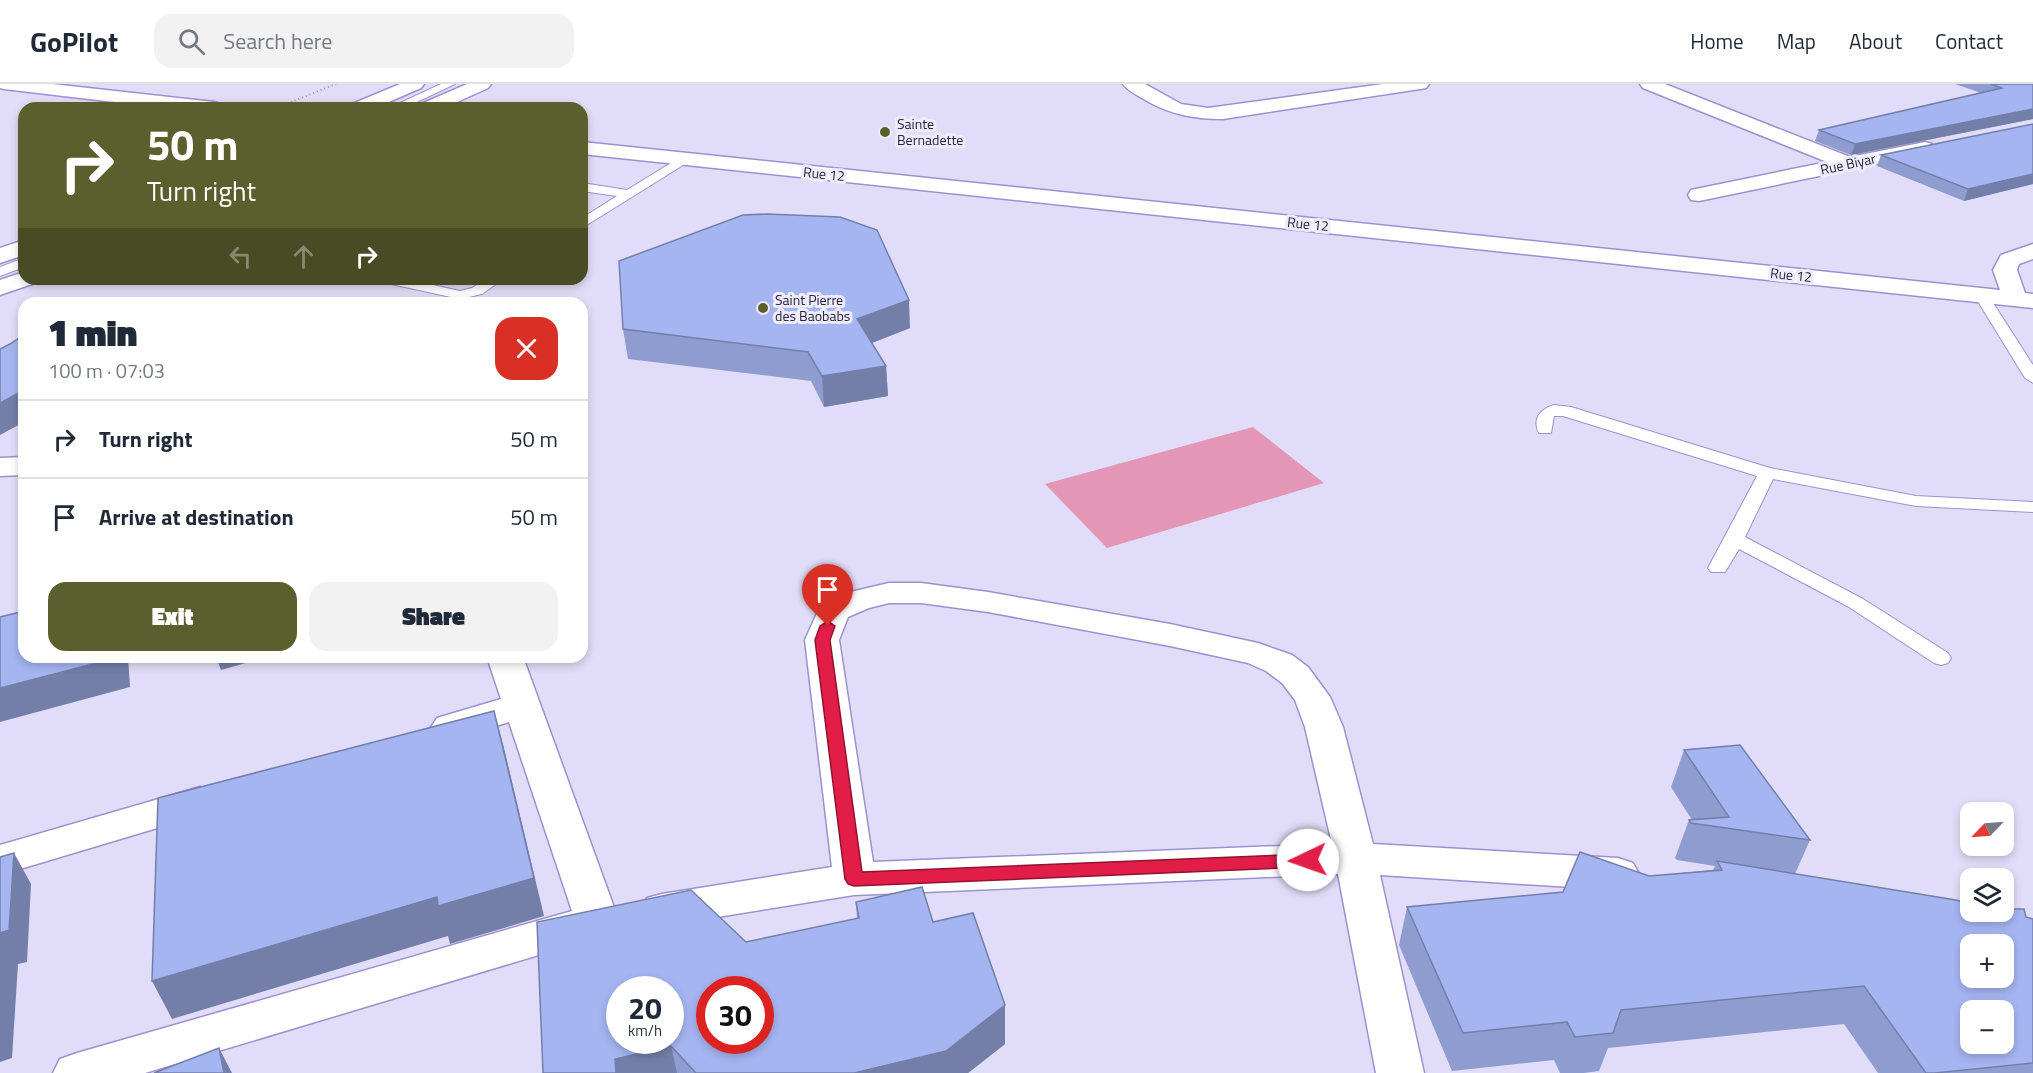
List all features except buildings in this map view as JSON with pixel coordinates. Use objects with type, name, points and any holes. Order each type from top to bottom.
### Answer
[{"type":"street","points":[[4,84],[162,102]]},
{"type":"street","points":[[373,102],[415,84]]},
{"type":"street","points":[[442,102],[482,84]]},
{"type":"street","points":[[1132,84],[1168,107],[1186,112],[1223,114],[1420,84]]},
{"type":"street","points":[[1649,84],[1849,164]]},
{"type":"street","name":"Rue Biyar","points":[[1699,195],[1941,145]]},
{"type":"street","name":"Rue 12","points":[[588,149],[2024,300]]},
{"type":"street","points":[[0,256],[18,249]]},
{"type":"street","points":[[2024,300],[2006,270],[2008,260],[2033,251]]},
{"type":"street","points":[[0,288],[18,281]]},
{"type":"street","points":[[0,466],[18,466]]},
{"type":"street","points":[[854,879],[822,640],[833,611],[858,600],[889,593],[921,593],[988,602],[1170,634],[1258,654],[1279,663],[1296,675],[1312,697],[1324,727],[1356,858],[1400,1073]]},
{"type":"street","points":[[507,663],[597,921]]},
{"type":"street","points":[[420,736],[522,705]]},
{"type":"street","points":[[0,860],[238,789]]},
{"type":"street","points":[[77,1073],[597,921],[854,879],[1356,858],[1656,876]]},
{"type":"lane","points":[[409,102],[450,84]]},
{"type":"lane","points":[[588,220],[684,159]]},
{"type":"lane","points":[[588,188],[630,194]]},
{"type":"lane","points":[[0,272],[18,264]]},
{"type":"lane","points":[[414,285],[460,295],[477,291],[486,285]]},
{"type":"lane","points":[[1981,295],[2033,378]]},
{"type":"lane","points":[[1545,429],[1546,414],[1554,410],[1565,411],[1767,473],[1916,501],[2033,507]]},
{"type":"lane","points":[[1718,568],[1735,539],[1767,473]]},
{"type":"lane","points":[[1988,505],[2033,494]]},
{"type":"lane","points":[[1735,539],[1856,603],[1941,658]]},
{"type":"path","points":[[291,102],[337,84]]},
{"type":"shaded area","points":[[1253,427],[1324,483],[1107,548],[1045,484]]},
{"type":"place","name":"Sainte Bernadette","points":[[885,132]]},
{"type":"place","name":"Saint Pierre des Baobabs","points":[[763,308]]},
{"type":"route","points":[[828,626],[822,640],[854,879],[1308,860]]}]
